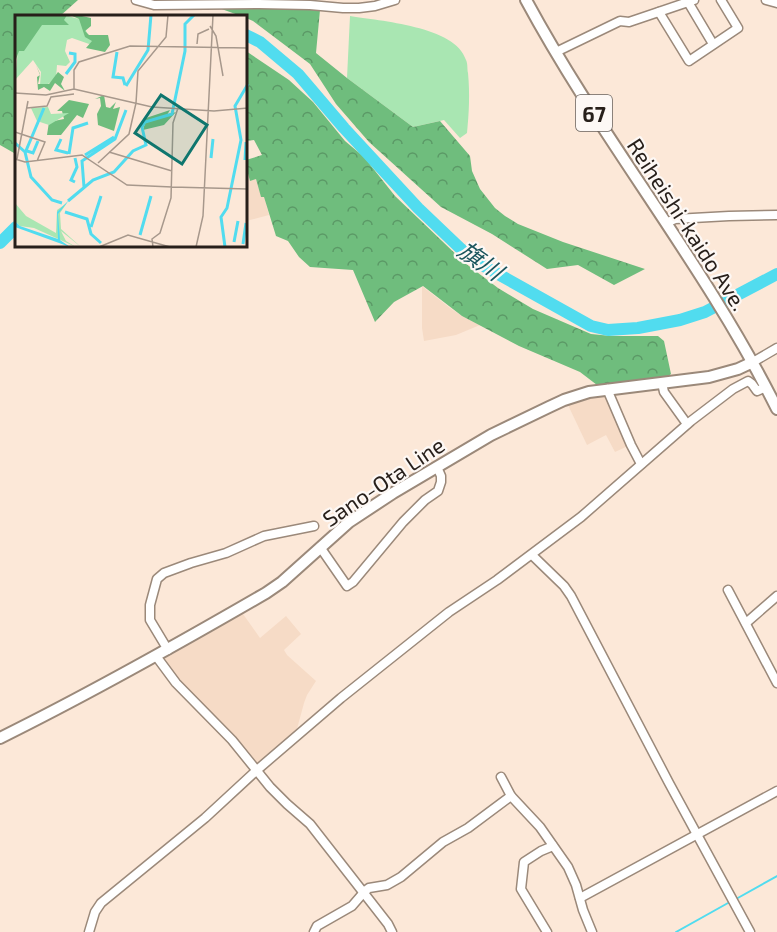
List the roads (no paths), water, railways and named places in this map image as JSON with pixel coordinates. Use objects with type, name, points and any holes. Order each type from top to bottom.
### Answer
[{"type":"main road","name":"Reiheishi-kaido Ave.","points":[[526,0],[615,148],[701,276],[750,358],[777,409]]},
{"type":"main road","name":"Sano-Ota Line","points":[[0,738],[64,707],[168,650],[274,587],[349,522],[490,435],[564,400],[589,392],[662,384],[722,374],[750,358]]},
{"type":"street","points":[[136,0],[154,5],[310,5],[343,8],[375,6],[395,0]]},
{"type":"street","points":[[658,12],[689,61],[738,28],[721,0]]},
{"type":"street","points":[[766,0],[777,3]]},
{"type":"street","points":[[556,52],[621,21],[629,22],[691,1],[713,44]]},
{"type":"street","points":[[666,224],[675,219],[777,215]]},
{"type":"street","points":[[750,358],[777,348]]},
{"type":"street","points":[[89,932],[95,912],[101,903],[206,818],[309,725],[423,632],[532,555],[581,517],[687,424],[733,389],[745,381],[750,382],[757,391],[766,387]]},
{"type":"street","points":[[662,384],[664,392],[687,424]]},
{"type":"street","points":[[608,389],[641,464]]},
{"type":"street","points":[[320,547],[347,586],[353,582],[403,522],[425,500],[438,491],[441,476],[438,467]]},
{"type":"street","points":[[168,650],[150,620],[150,605],[155,584],[164,573],[226,553],[264,536],[314,526]]},
{"type":"street","points":[[532,555],[571,596],[750,932]]},
{"type":"street","points":[[728,590],[776,677]]},
{"type":"street","points":[[746,623],[777,596]]},
{"type":"street","points":[[156,656],[176,683],[232,740],[270,787],[310,824],[392,932]]},
{"type":"street","points":[[501,777],[511,796],[540,827],[572,874],[592,932]]},
{"type":"street","points":[[580,898],[777,792]]},
{"type":"street","points":[[314,932],[317,926],[352,906],[369,888],[387,885],[401,877],[443,842],[477,822],[511,796]]},
{"type":"street","points":[[547,932],[521,888],[521,883],[523,866],[527,859],[553,846]]},
{"type":"waterway","name":"旗川","points":[[248,36],[260,42],[298,74],[418,208],[461,249],[482,265],[591,326],[608,330],[638,328],[680,320],[705,312],[777,274]]},
{"type":"waterway","name":"旗川","points":[[0,243],[15,228]]},
{"type":"waterway","points":[[736,899],[777,876]]},
{"type":"waterway","points":[[676,932],[728,903]]}]
